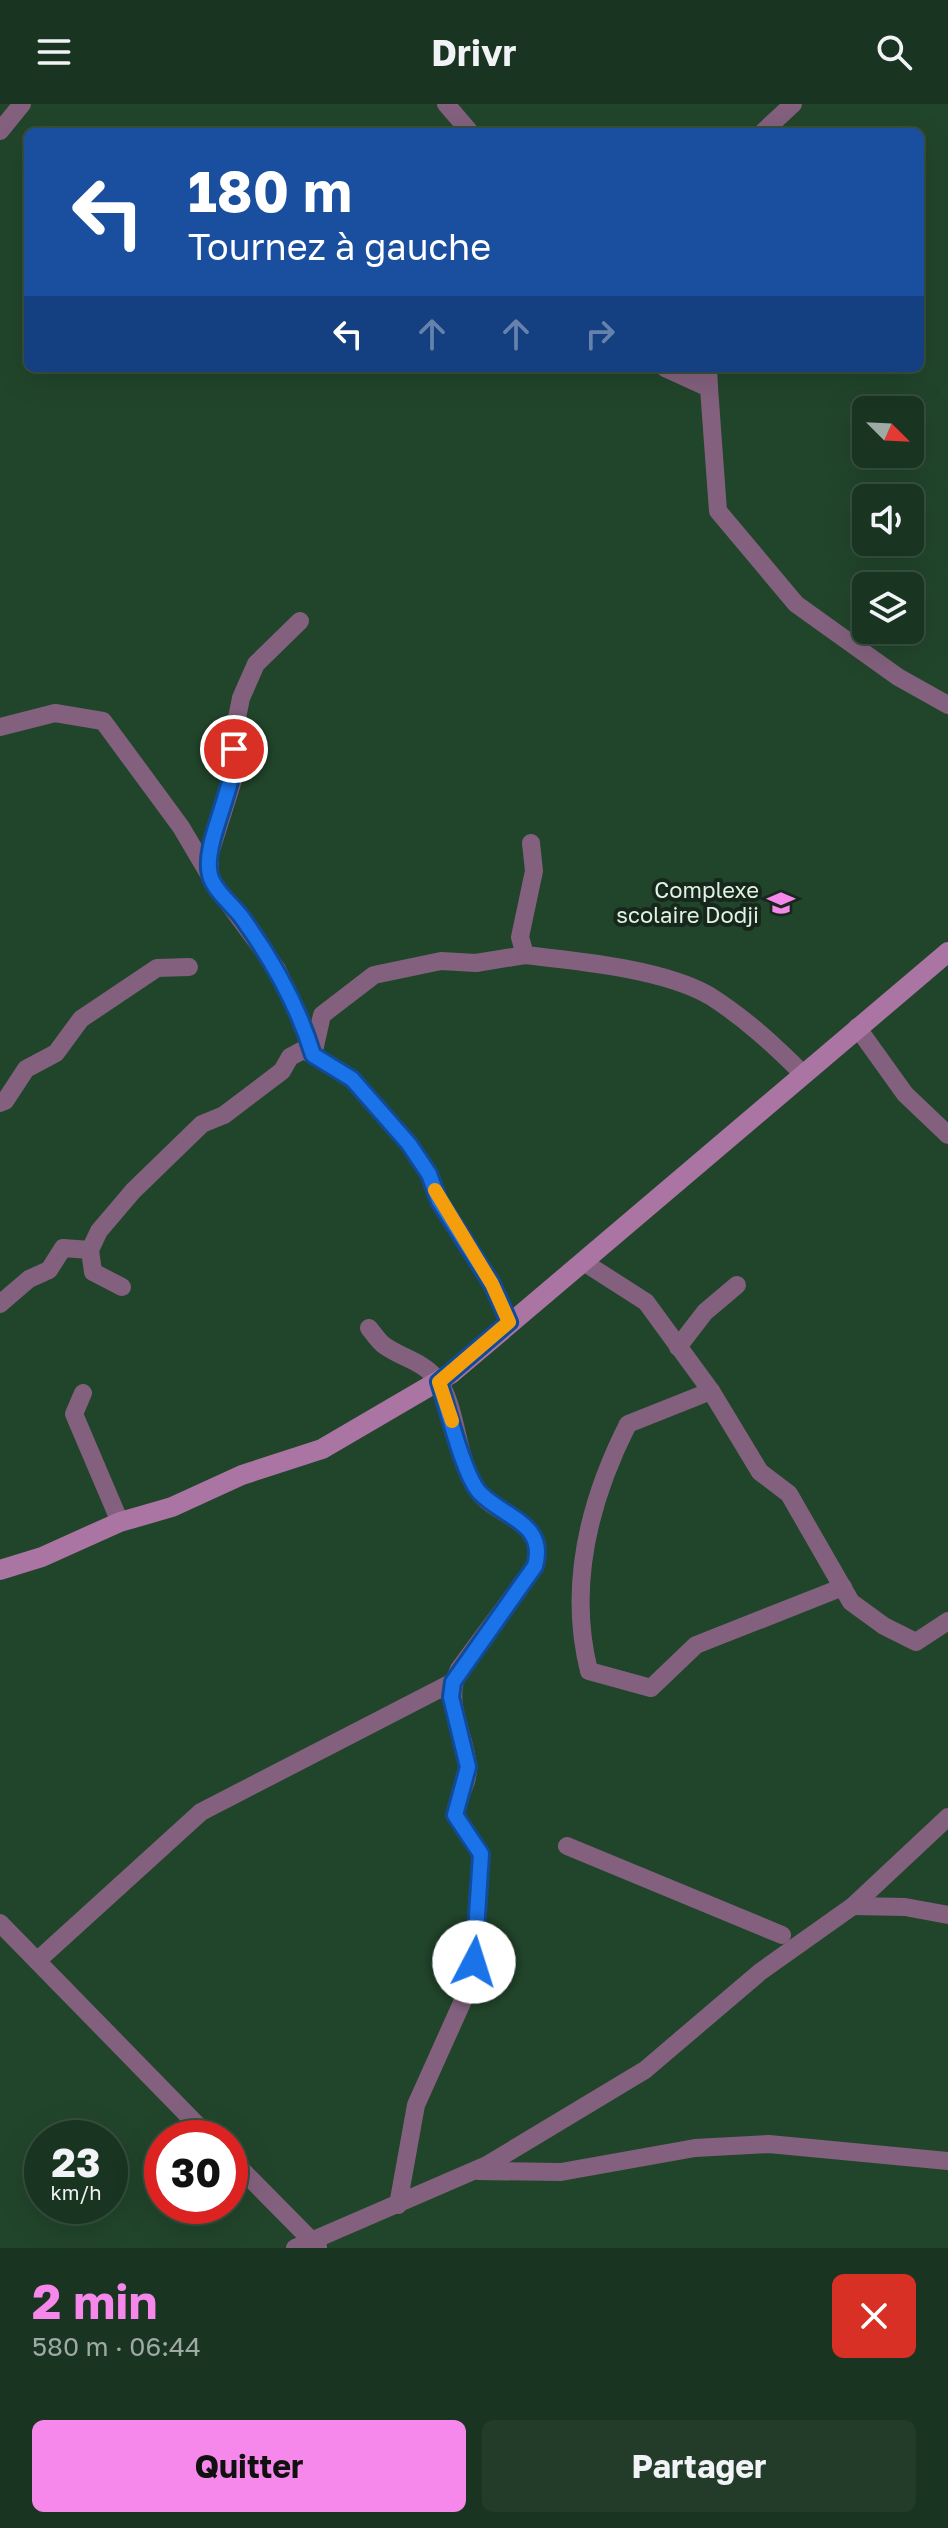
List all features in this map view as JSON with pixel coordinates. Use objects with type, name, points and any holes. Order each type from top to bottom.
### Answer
[{"type":"main road","points":[[0,1570],[42,1557],[120,1522],[172,1507],[242,1475],[322,1449],[439,1382],[585,1263],[948,952]]},
{"type":"street","points":[[0,131],[22,104]]},
{"type":"street","points":[[446,104],[467,128]]},
{"type":"street","points":[[767,128],[793,104]]},
{"type":"street","points":[[674,372],[709,388]]},
{"type":"street","points":[[708,372],[718,511],[796,604],[898,677],[948,705]]},
{"type":"street","points":[[210,876],[210,853],[234,777],[234,733],[241,698],[256,664],[300,621]]},
{"type":"street","points":[[0,727],[55,713],[103,721],[181,827],[210,876],[277,969],[305,1028],[313,1055]]},
{"type":"street","points":[[525,955],[520,937],[534,871],[531,843]]},
{"type":"street","points":[[313,1055],[322,1015],[374,975],[441,961],[476,963],[525,955],[606,964],[689,986],[740,1018],[804,1075]]},
{"type":"street","points":[[0,1103],[5,1101],[26,1069],[56,1053],[81,1019],[157,968],[189,967]]},
{"type":"street","points":[[857,1027],[905,1094],[948,1135]]},
{"type":"street","points":[[122,1287],[93,1272],[90,1250],[99,1231],[133,1191],[202,1124],[224,1115],[282,1071],[290,1057],[303,1050],[352,1079],[409,1144],[429,1174],[439,1201],[492,1284],[509,1322]]},
{"type":"street","points":[[0,1304],[29,1279],[49,1270],[63,1248],[90,1250]]},
{"type":"street","points":[[585,1263],[646,1302],[711,1391],[760,1472],[789,1494],[851,1602],[884,1626],[916,1642],[948,1621]]},
{"type":"street","points":[[678,1347],[705,1312],[737,1285]]},
{"type":"street","points":[[37,1961],[201,1812],[453,1682],[535,1566],[539,1550],[535,1537],[475,1487],[439,1382],[418,1361],[384,1346],[369,1328]]},
{"type":"street","points":[[711,1391],[628,1424],[610,1460],[580,1573],[580,1635],[589,1671],[651,1688],[696,1645],[843,1587]]},
{"type":"street","points":[[83,1393],[74,1414],[120,1522]]},
{"type":"street","points":[[398,2205],[416,2105],[465,1996],[474,1962],[482,1862],[477,1843],[455,1815],[468,1767],[451,1697],[453,1682]]},
{"type":"street","points":[[248,2178],[309,2246],[476,2171],[645,2070],[760,1972],[853,1906],[948,1817]]},
{"type":"street","points":[[567,1846],[782,1935]]},
{"type":"street","points":[[853,1906],[905,1907],[948,1915]]},
{"type":"street","points":[[0,1923],[192,2120]]},
{"type":"street","points":[[476,2171],[561,2172],[695,2148],[769,2144],[948,2161]]},
{"type":"slow traffic","points":[[435,1190],[492,1284],[509,1322],[439,1382],[452,1421]]},
{"type":"place","name":"Complexe scolaire Dodji","points":[[781,903]]},
{"type":"route","points":[[234,749],[234,777],[210,853],[210,876],[277,969],[305,1028],[313,1055],[352,1079],[409,1144],[429,1174],[439,1201],[492,1284],[509,1322],[439,1382],[475,1487],[481,1495],[525,1526],[535,1537],[539,1550],[535,1566],[459,1669],[453,1682],[451,1697],[468,1767],[455,1815],[477,1843],[483,1871],[474,1962]]}]
